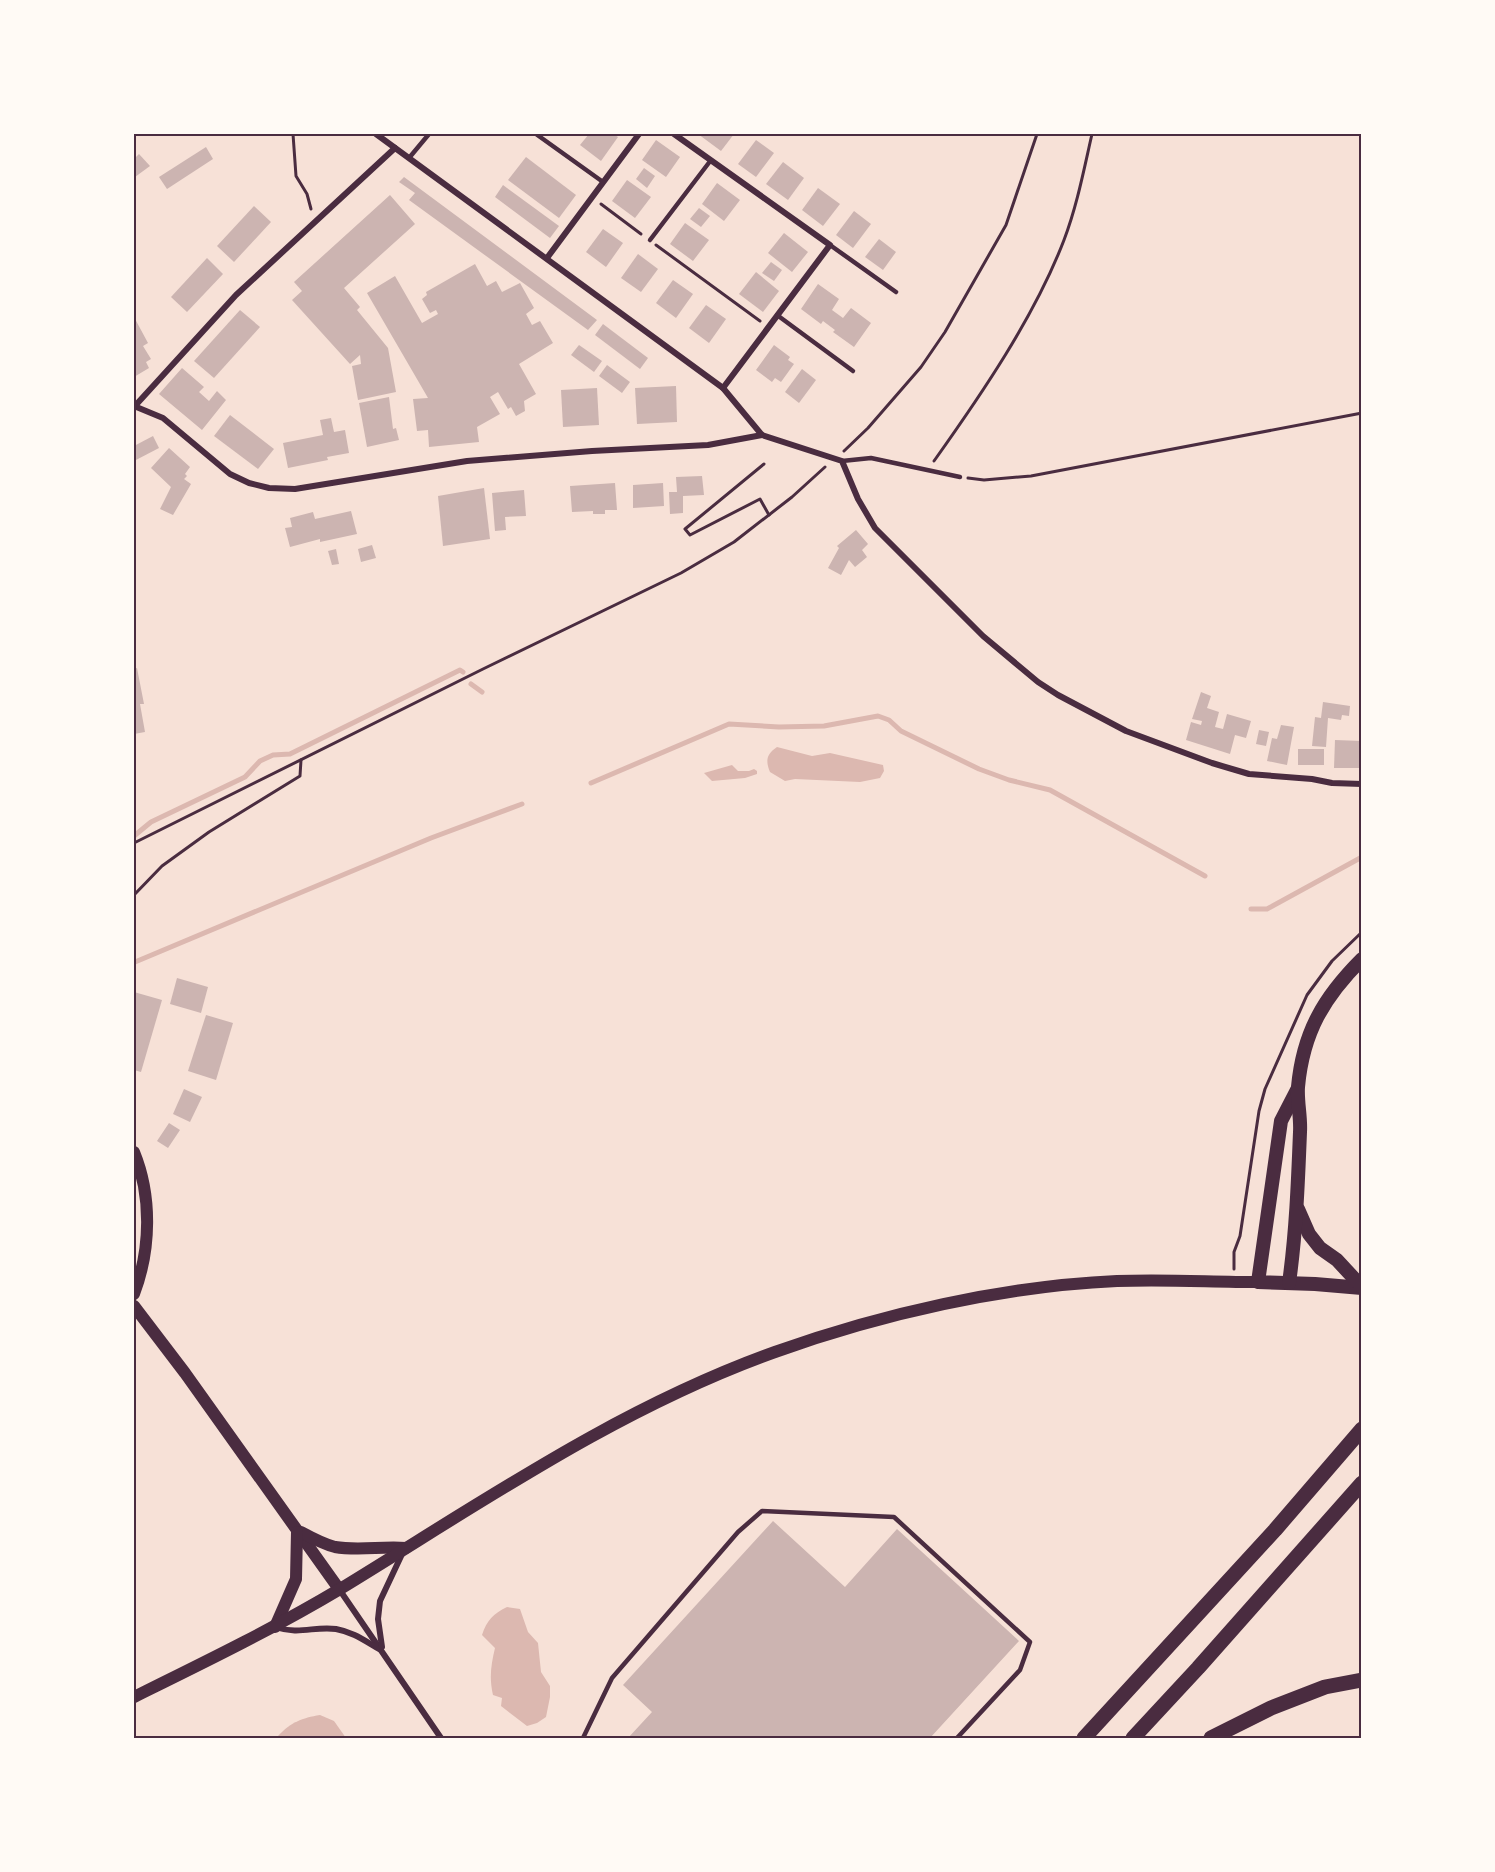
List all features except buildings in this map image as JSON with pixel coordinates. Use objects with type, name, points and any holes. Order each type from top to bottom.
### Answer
[{"type":"highway","points":[[1084,1738],[1275,1530],[1362,1429]]},
{"type":"highway","points":[[1132,1738],[1206,1659],[1362,1482]]},
{"type":"highway","points":[[1212,1738],[1271,1708],[1325,1687],[1362,1680]]},
{"type":"main road","points":[[1289,1283],[1297,1207],[1301,1125],[1298,1089],[1308,1038],[1321,1008],[1342,979],[1362,959]]},
{"type":"main road","points":[[1258,1282],[1281,1122],[1298,1089]]},
{"type":"main road","points":[[134,1152],[141,1169],[144,1186],[147,1228],[143,1264],[134,1294]]},
{"type":"main road","points":[[1297,1207],[1309,1234],[1320,1248],[1336,1260],[1362,1287]]},
{"type":"main road","points":[[134,1697],[275,1627],[541,1465],[631,1414],[714,1376],[775,1352],[835,1332],[944,1305],[1024,1291],[1116,1281],[1258,1282],[1362,1287]]},
{"type":"main road","points":[[134,1306],[339,1589]]},
{"type":"main road","points":[[297,1531],[334,1546],[406,1548]]},
{"type":"main road","points":[[275,1627],[296,1579],[297,1531]]},
{"type":"street","points":[[376,134],[723,388],[762,435]]},
{"type":"street","points":[[547,258],[639,134]]},
{"type":"street","points":[[675,134],[830,245],[723,388]]},
{"type":"street","points":[[395,148],[236,296],[134,406],[163,418],[230,474],[249,483],[269,488],[295,489],[467,461],[708,445],[762,435],[842,461],[874,528],[983,636],[1058,696],[1134,735],[1249,774],[1362,784]]},
{"type":"street","points":[[382,1651],[378,1619],[380,1601],[406,1548]]},
{"type":"street","points":[[339,1589],[441,1738]]},
{"type":"street","points":[[275,1627],[300,1632],[335,1629],[354,1634],[382,1651]]},
{"type":"lane","points":[[409,158],[429,134]]},
{"type":"lane","points":[[536,134],[603,182]]},
{"type":"lane","points":[[650,240],[711,160]]},
{"type":"lane","points":[[830,245],[896,292]]},
{"type":"lane","points":[[777,315],[853,371]]},
{"type":"lane","points":[[842,461],[871,458],[960,477]]},
{"type":"lane","points":[[583,1738],[612,1678],[738,1532],[762,1511],[894,1517],[1030,1642],[1020,1670],[957,1738]]},
{"type":"path","points":[[293,134],[296,176],[307,194],[311,209]]},
{"type":"path","points":[[843,451],[868,428],[921,367],[945,332],[1006,225],[1037,134]]},
{"type":"path","points":[[927,471],[1004,357],[1045,283],[1065,239],[1092,134]]},
{"type":"path","points":[[592,197],[768,327]]},
{"type":"path","points":[[960,477],[984,480],[1031,476],[1362,413]]},
{"type":"path","points":[[764,464],[685,529],[690,535],[760,499],[769,515]]},
{"type":"path","points":[[134,843],[681,573],[734,542],[826,467]]},
{"type":"path","points":[[134,895],[162,866],[209,832],[300,776],[301,760]]},
{"type":"shaded area","points":[[777,747],[812,756],[830,753],[883,765],[884,771],[880,778],[860,782],[795,779],[785,781],[770,772],[768,768],[768,758]]},
{"type":"shaded area","points":[[732,765],[738,771],[754,769],[757,774],[745,778],[712,781],[704,773]]},
{"type":"shaded area","points":[[507,1607],[520,1609],[528,1632],[538,1643],[541,1672],[550,1686],[546,1717],[527,1726],[501,1706],[502,1698],[493,1695],[491,1672],[495,1648],[482,1635],[491,1618]]},
{"type":"shaded area","points":[[320,1715],[334,1721],[346,1738],[279,1738],[278,1736],[292,1724]]},
{"type":"waterway","points":[[134,836],[151,822],[245,777],[260,761],[273,755],[290,754],[460,670],[463,672]]},
{"type":"waterway","points":[[471,684],[482,692]]},
{"type":"waterway","points":[[591,783],[729,724],[779,727],[824,726],[878,716],[889,720],[901,731],[979,769],[1009,780],[1050,790],[1205,876]]},
{"type":"waterway","points":[[135,962],[431,838],[522,804]]},
{"type":"waterway","points":[[1251,909],[1267,909],[1362,857]]}]
